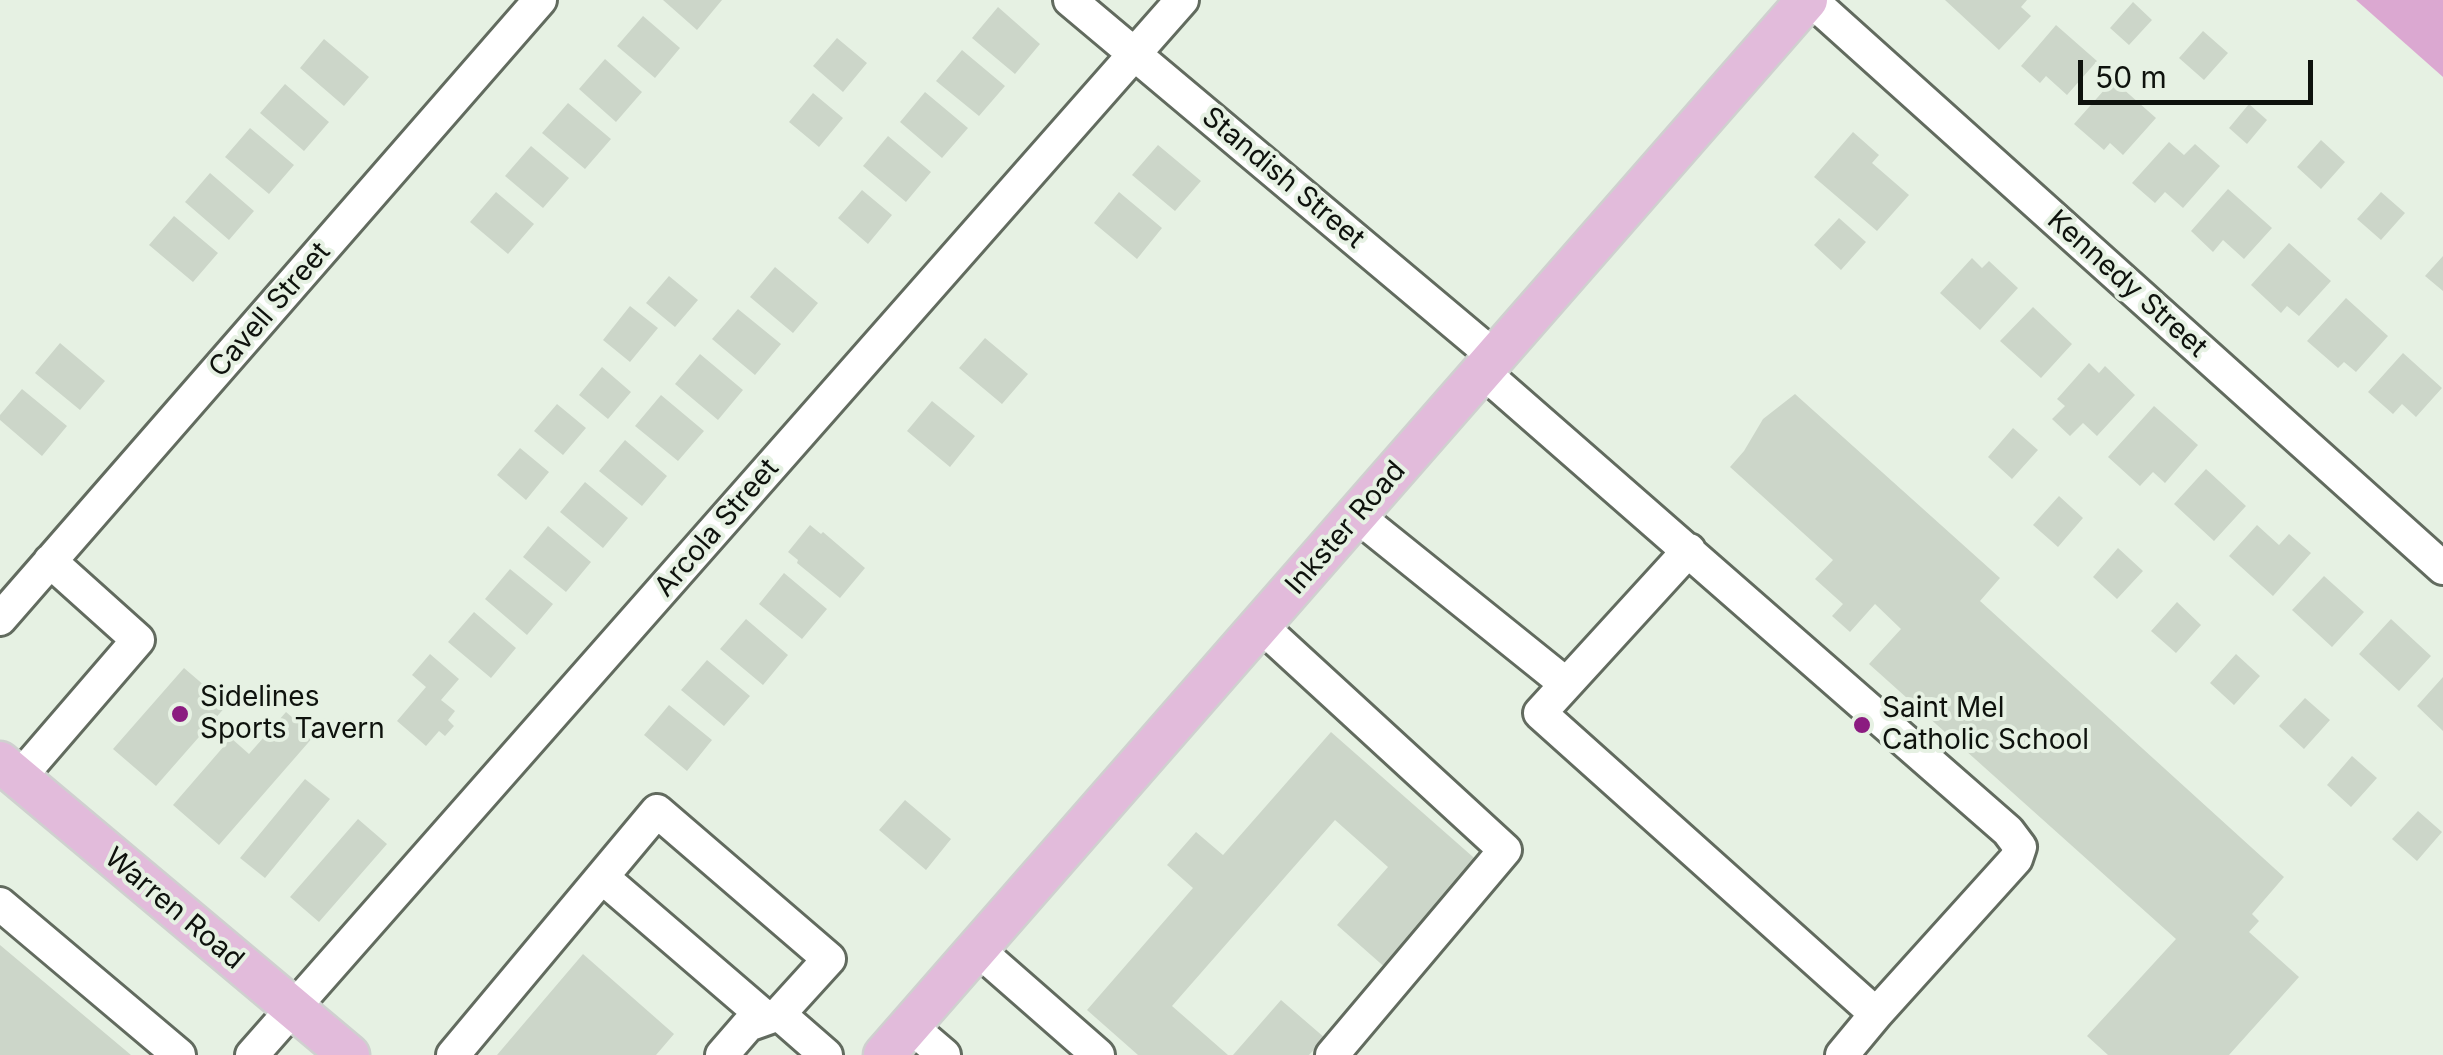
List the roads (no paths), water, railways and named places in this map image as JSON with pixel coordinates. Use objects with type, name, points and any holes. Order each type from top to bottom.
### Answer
[{"type":"main road","name":"Inkster Road","points":[[897,1040],[1809,0]]},
{"type":"main road","name":"Warren Road","points":[[10,770],[348,1055]]},
{"type":"street","name":"Cavell Street","points":[[0,619],[540,0]]},
{"type":"street","name":"Standish Street","points":[[1070,0],[1489,364],[1689,550],[2008,830],[2020,848],[2016,859],[1876,1014]]},
{"type":"street","name":"Arcola Street","points":[[252,1055],[1182,0]]},
{"type":"street","name":"Kennedy Street","points":[[1809,0],[2443,568]]},
{"type":"street","points":[[1356,515],[1566,684]]},
{"type":"street","points":[[1689,550],[1540,713],[1876,1014],[1844,1052]]},
{"type":"street","points":[[10,770],[138,640],[50,561]]},
{"type":"street","points":[[1260,626],[1505,850],[1332,1055]]},
{"type":"street","points":[[453,1055],[657,811],[829,958],[773,1016],[748,1025],[722,1055]]},
{"type":"street","points":[[602,877],[826,1055]]},
{"type":"street","points":[[0,904],[179,1055]]},
{"type":"street","points":[[976,949],[1098,1055]]},
{"type":"street","points":[[897,1040],[944,1055]]},
{"type":"place","name":"Sidelines Sports Tavern","points":[[180,714]]},
{"type":"place","name":"Saint Mel Catholic School","points":[[1862,725]]}]
